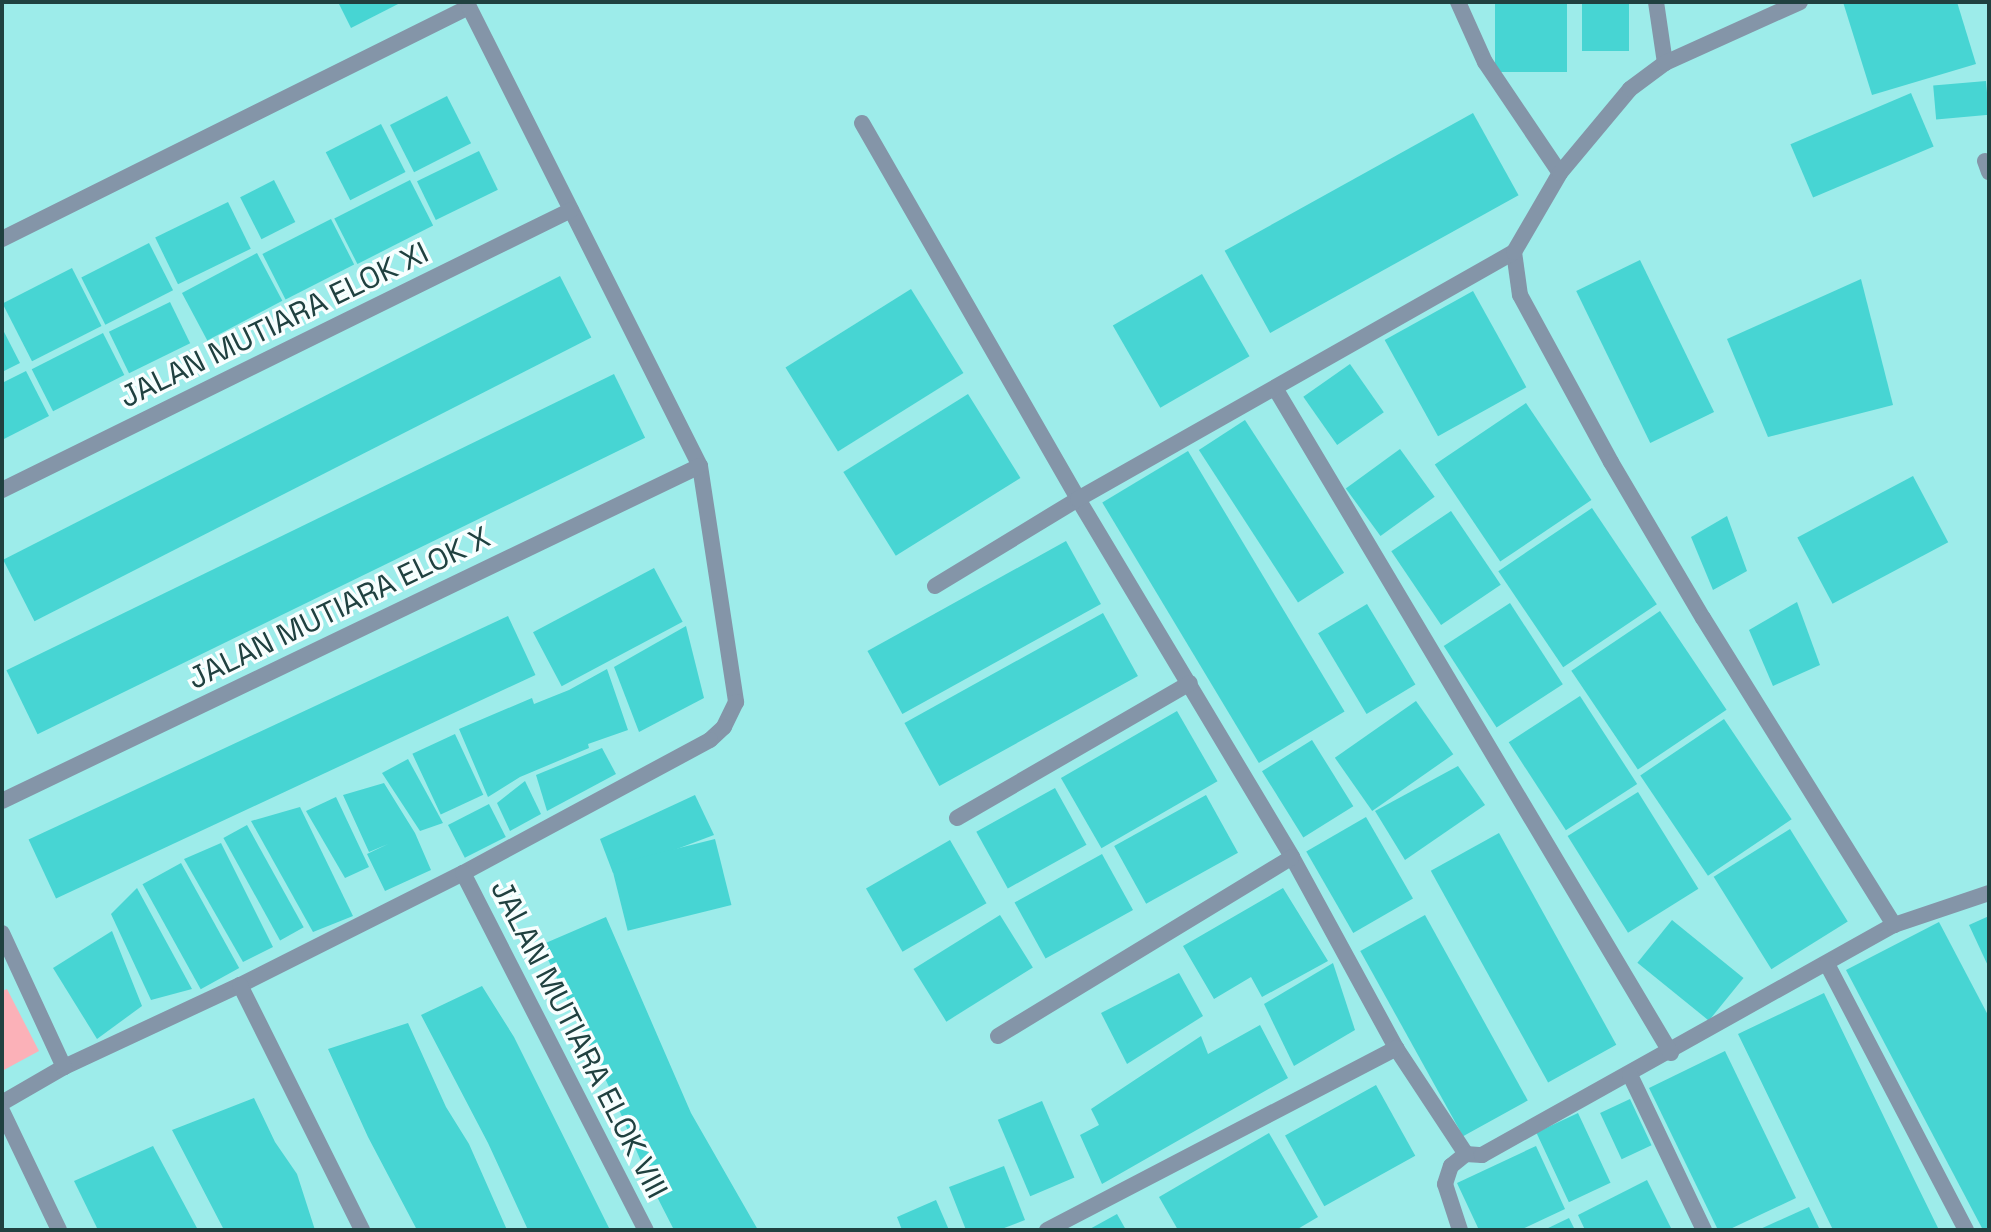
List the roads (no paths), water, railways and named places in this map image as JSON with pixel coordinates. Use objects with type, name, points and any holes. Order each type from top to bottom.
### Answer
[{"type":"street","points":[[1458,2],[1493,76],[1560,173]]},
{"type":"street","points":[[1656,2],[1665,63]]},
{"type":"street","points":[[935,586],[1078,499],[1514,252],[1560,173],[1630,89],[1665,63],[1800,2]]},
{"type":"street","points":[[2,239],[468,5],[700,466],[736,702],[733,712],[710,740],[463,873],[240,985],[64,1067],[2,1103]]},
{"type":"street","points":[[862,123],[1078,499],[1292,857],[1396,1048],[1466,1154]]},
{"type":"street","name":"JALAN MUTIARA ELOK XI","points":[[2,490],[571,210]]},
{"type":"street","points":[[1514,252],[1520,295],[1611,462],[1703,618],[1894,925]]},
{"type":"street","points":[[1275,388],[1671,1053]]},
{"type":"street","name":"JALAN MUTIARA ELOK X","points":[[2,801],[700,466]]},
{"type":"street","points":[[957,818],[1190,683]]},
{"type":"street","points":[[998,1036],[1292,857]]},
{"type":"street","name":"JALAN MUTIARA ELOK VIII","points":[[463,873],[646,1230]]},
{"type":"street","points":[[1460,1230],[1445,1184],[1451,1166],[1466,1154],[1482,1155],[1671,1053],[1894,925],[1989,893]]},
{"type":"street","points":[[2,933],[64,1067]]},
{"type":"street","points":[[1827,964],[1966,1230]]},
{"type":"street","points":[[240,985],[362,1230]]},
{"type":"street","points":[[1047,1230],[1396,1048]]},
{"type":"street","points":[[1630,1075],[1704,1230]]},
{"type":"street","points":[[2,1111],[59,1230]]}]
